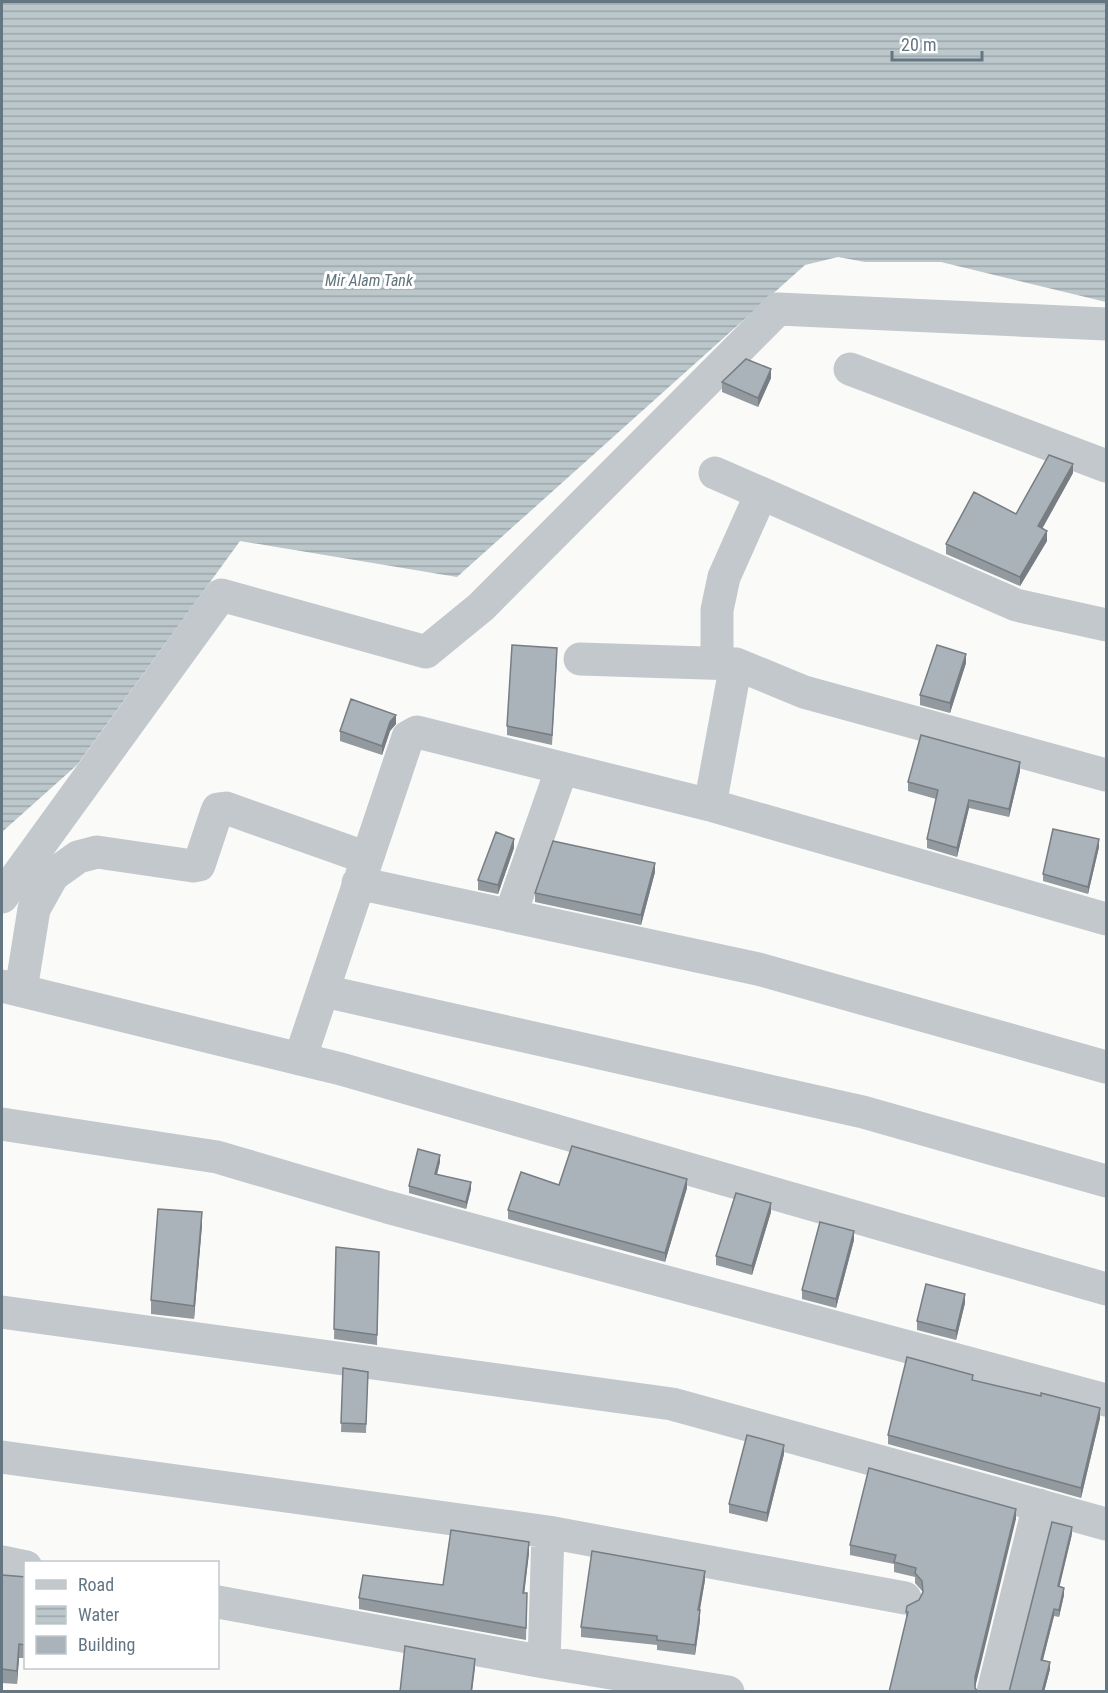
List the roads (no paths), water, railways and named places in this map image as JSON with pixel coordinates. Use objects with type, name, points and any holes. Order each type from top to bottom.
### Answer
[{"type":"street","points":[[2,897],[221,596],[426,652],[481,607],[778,309],[1107,324]]},
{"type":"street","points":[[850,369],[1107,466]]},
{"type":"street","points":[[715,473],[1016,605],[1107,626]]},
{"type":"street","points":[[710,805],[726,664],[717,610],[724,576],[761,494]]},
{"type":"street","points":[[580,659],[726,664],[804,692],[1107,775]]},
{"type":"street","points":[[300,1059],[408,737],[417,732],[710,805],[1107,919]]},
{"type":"street","points":[[510,916],[562,768]]},
{"type":"street","points":[[1107,1067],[758,969],[510,916],[363,871],[226,808],[218,809],[199,864],[193,866],[97,852],[78,856],[53,875],[34,909],[11,988],[300,1059],[1107,1289]]},
{"type":"street","points":[[324,991],[863,1112],[1107,1181]]},
{"type":"street","points":[[2,1125],[217,1156],[387,1207],[1107,1400]]},
{"type":"street","points":[[2,1312],[672,1404],[1107,1524]]},
{"type":"street","points":[[2,1457],[548,1532],[905,1598]]},
{"type":"street","points":[[993,1692],[1039,1505]]},
{"type":"street","points":[[544,1662],[548,1532]]},
{"type":"street","points":[[2,1562],[24,1567]]},
{"type":"street","points":[[219,1602],[544,1662],[728,1692]]},
{"type":"water","name":"Mir Alam Tank","points":[[2,2],[1106,2],[1106,302],[941,262],[865,262],[838,257],[805,265],[457,577],[240,541],[77,765],[2,832]]}]
